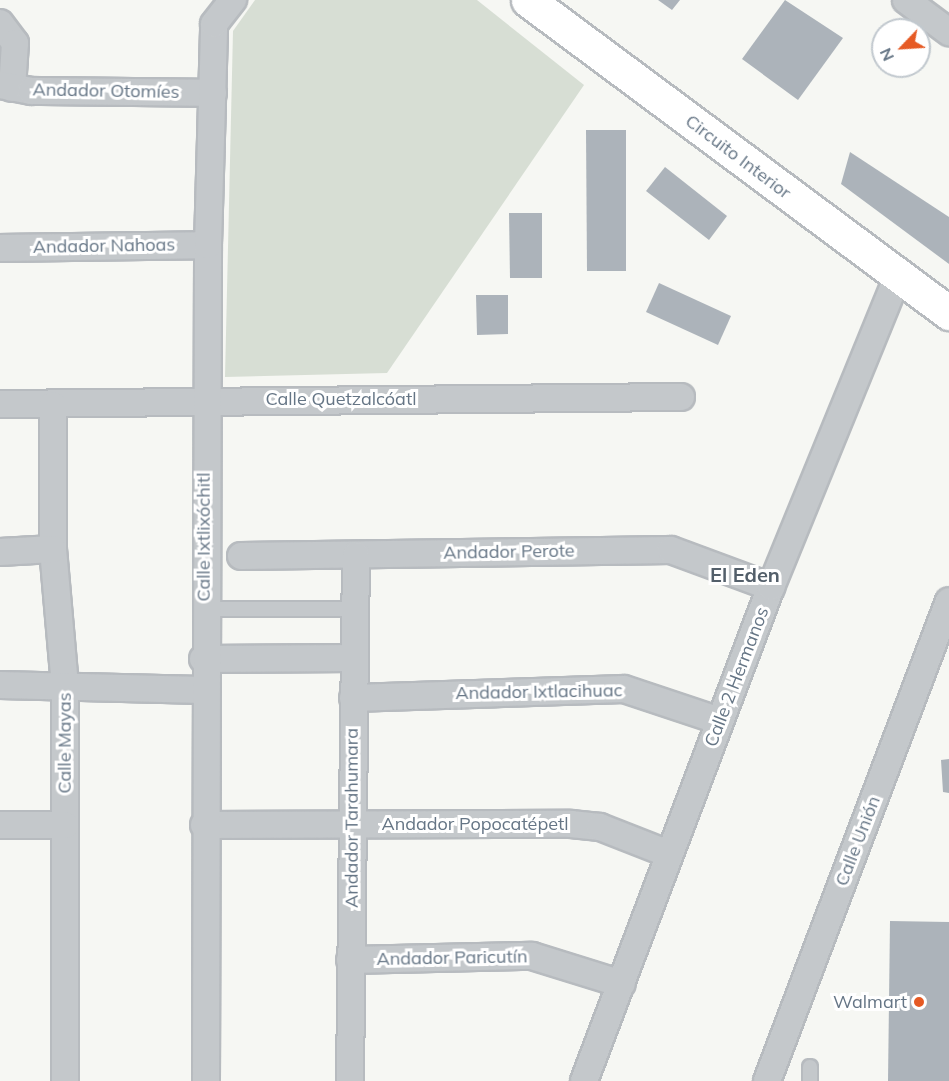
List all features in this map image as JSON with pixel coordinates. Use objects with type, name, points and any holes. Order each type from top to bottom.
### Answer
[{"type":"main road","name":"Circuito Interior","points":[[528,0],[949,313]]},
{"type":"street","name":"Calle Ixtlixóchitl","points":[[206,1081],[203,690],[204,401],[214,24],[233,0]]},
{"type":"street","points":[[906,0],[949,32]]},
{"type":"street","points":[[0,23],[15,43],[6,86]]},
{"type":"street","name":"Andador Otomíes","points":[[6,86],[213,93]]},
{"type":"street","name":"Andador Nahoas","points":[[0,248],[208,245]]},
{"type":"street","name":"Calle 2 Hermanos","points":[[584,1081],[771,587],[898,276]]},
{"type":"street","name":"Calle Quetzalcóatl","points":[[0,404],[681,397]]},
{"type":"street","name":"Calle Mayas","points":[[53,405],[53,549],[65,686],[65,1081]]},
{"type":"street","points":[[0,552],[53,549]]},
{"type":"street","name":"Andador Perote","points":[[241,556],[671,550],[771,587]]},
{"type":"street","name":"Andador Tarahumara","points":[[350,1081],[356,555]]},
{"type":"street","name":"Calle Unión","points":[[767,1081],[949,601]]},
{"type":"street","points":[[203,659],[354,658]]},
{"type":"street","points":[[0,685],[203,690]]},
{"type":"street","name":"Andador Ixtlacihuac","points":[[353,698],[624,689],[720,721]]},
{"type":"street","name":"Andador Popocatépetl","points":[[204,825],[571,824],[600,827],[669,854]]},
{"type":"street","points":[[0,825],[65,825]]},
{"type":"street","name":"Andador Paricutín","points":[[350,960],[532,956],[622,984]]},
{"type":"lane","points":[[204,609],[355,609]]},
{"type":"shaded area","points":[[255,0],[477,0],[584,85],[387,373],[225,377],[233,31]]},
{"type":"building","points":[[658,0],[680,0],[672,10]]},
{"type":"building","points":[[785,0],[843,38],[798,100],[742,59]]},
{"type":"building","points":[[586,130],[626,130],[626,271],[587,271]]},
{"type":"building","points":[[850,152],[949,217],[949,264],[841,184]]},
{"type":"building","points":[[665,167],[727,216],[709,240],[646,191]]},
{"type":"building","points":[[509,213],[542,213],[542,278],[510,278]]},
{"type":"building","points":[[659,283],[731,316],[718,345],[646,312]]},
{"type":"building","points":[[476,295],[508,295],[508,334],[477,335]]},
{"type":"building","points":[[949,759],[949,793],[943,792],[941,760]]},
{"type":"building","name":"Walmart","points":[[890,921],[949,922],[949,1081],[888,1081]]},
{"type":"place","name":"Walmart","points":[[919,1002]]},
{"type":"district","name":"El Eden","points":[[745,574]]}]
